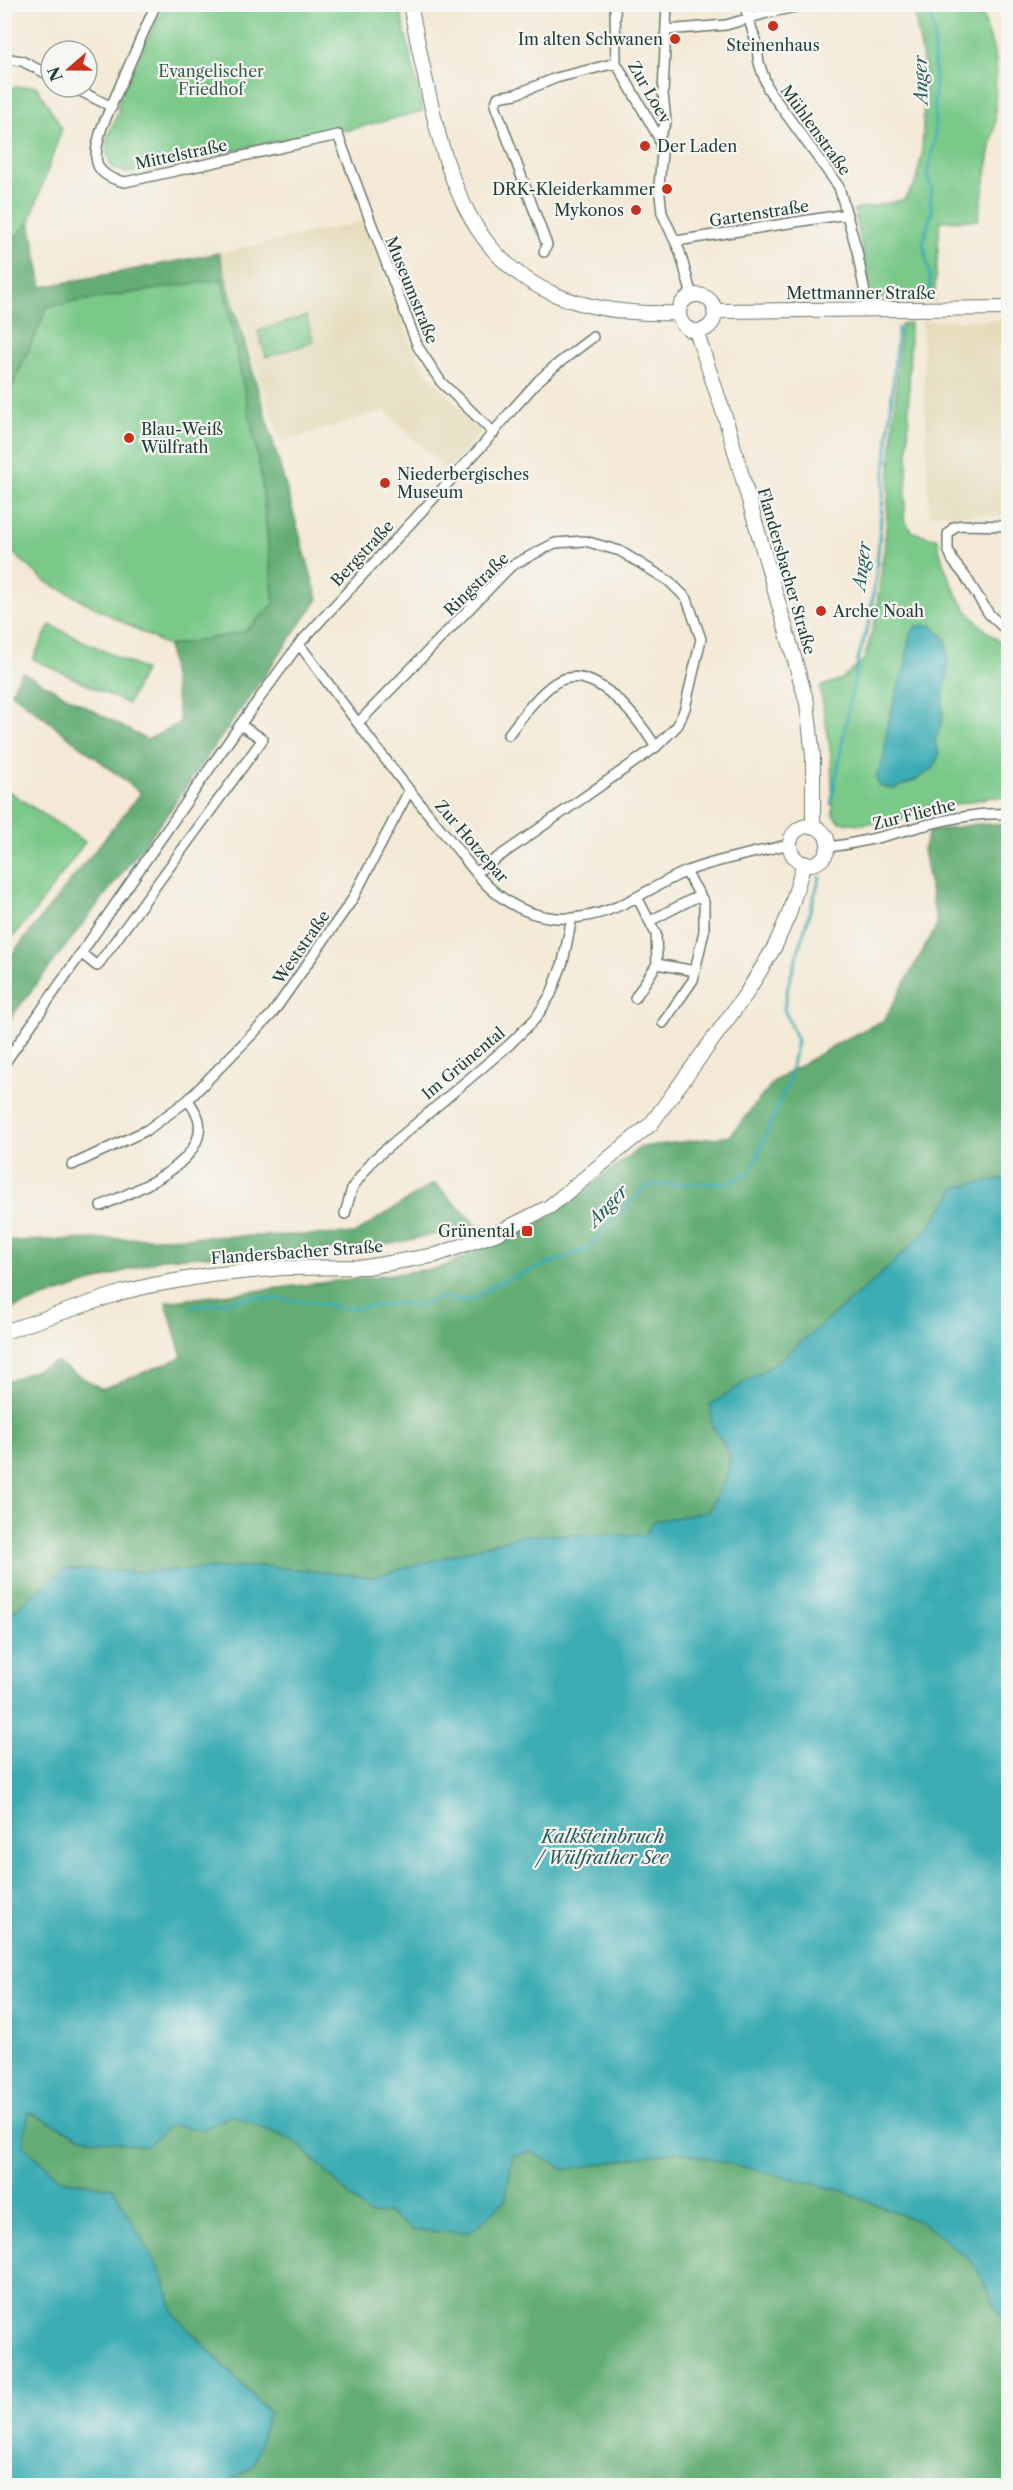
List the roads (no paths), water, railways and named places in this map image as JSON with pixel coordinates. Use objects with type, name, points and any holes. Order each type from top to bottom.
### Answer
[{"type":"street","points":[[96,99],[112,107],[156,4]]},
{"type":"street","points":[[410,4],[439,140],[449,173],[476,229],[493,252],[513,270],[538,286],[576,303],[620,312],[679,313]]},
{"type":"street","name":"Zur Loev","points":[[615,4],[616,63],[659,138],[662,153],[659,186],[662,213],[669,232],[676,241],[692,296]]},
{"type":"street","points":[[659,138],[666,122],[663,93],[667,4]]},
{"type":"street","name":"Mühlenstraße","points":[[744,4],[750,18],[759,63],[768,89],[839,187],[857,251],[868,309]]},
{"type":"street","points":[[666,30],[726,26],[810,4]]},
{"type":"street","points":[[4,58],[22,61],[39,70]]},
{"type":"street","points":[[544,252],[546,245],[504,136],[495,100],[498,97],[534,88],[556,78],[616,63]]},
{"type":"street","name":"Mittelstraße","points":[[112,107],[102,127],[96,160],[100,170],[109,179],[125,182],[338,135]]},
{"type":"street","name":"Museumstraße","points":[[338,135],[418,347],[441,382],[494,434]]},
{"type":"street","name":"Gartenstraße","points":[[676,241],[847,214]]},
{"type":"street","points":[[700,295],[709,300],[714,311],[714,317],[707,327],[696,331],[683,325],[679,313],[681,303],[692,296],[700,295]]},
{"type":"street","name":"Mettmanner Straße","points":[[714,311],[1008,308]]},
{"type":"street","name":"Flandersbacher Straße","points":[[696,331],[726,420],[807,703],[813,756],[813,827]]},
{"type":"street","name":"Bergstraße","points":[[4,1064],[299,644],[494,434],[539,380],[593,337]]},
{"type":"street","points":[[1008,526],[970,524],[954,527],[948,534],[948,549],[952,561],[965,576],[989,614],[1008,632]]},
{"type":"street","name":"Ringstraße","points":[[358,723],[511,566],[555,543],[585,541],[620,551],[669,581],[687,599],[701,639],[686,708],[678,725],[656,747],[477,872]]},
{"type":"street","name":"Zur Hotzepar","points":[[299,644],[409,791],[486,885],[504,900],[520,909],[542,916],[572,918],[601,913],[686,872],[782,846],[791,846]]},
{"type":"street","points":[[508,735],[533,703],[556,682],[574,677],[598,683],[621,702],[645,729],[656,747]]},
{"type":"street","points":[[82,954],[97,966],[263,739],[240,725]]},
{"type":"street","name":"Weststraße","points":[[72,1165],[147,1130],[188,1100],[272,1014],[352,900],[409,791]]},
{"type":"street","name":"Zur Fliethe","points":[[828,847],[887,837],[970,815],[1008,814]]},
{"type":"street","points":[[813,827],[822,832],[828,847],[821,860],[813,864],[804,863],[794,855],[791,846],[797,831],[813,827]]},
{"type":"street","name":"Flandersbacher Straße","points":[[4,1332],[123,1292],[164,1283],[210,1275],[282,1269],[366,1267],[435,1255],[488,1236],[549,1207],[651,1124],[746,994],[775,946],[789,914],[804,863]]},
{"type":"street","points":[[663,1023],[693,980],[704,931],[704,902],[686,872]]},
{"type":"street","points":[[650,921],[700,896]]},
{"type":"street","points":[[635,998],[657,964],[656,934],[637,897]]},
{"type":"street","name":"Im Grünental","points":[[345,1214],[352,1188],[373,1160],[509,1045],[536,1018],[550,994],[563,962],[572,918]]},
{"type":"street","points":[[657,964],[695,971]]},
{"type":"street","points":[[101,1206],[162,1176],[187,1157],[198,1140],[199,1120],[188,1100]]},
{"type":"water","points":[[931,625],[947,641],[948,673],[942,702],[943,718],[935,742],[939,754],[933,769],[917,779],[894,789],[879,786],[876,777],[884,757],[887,725],[906,662],[909,637],[916,626]]},
{"type":"water","name":"Kalksteinbruch / Wülfrather See","points":[[1001,1179],[1008,1180],[1008,2330],[974,2264],[925,2224],[843,2191],[677,2151],[564,2170],[532,2152],[513,2155],[505,2201],[470,2232],[414,2231],[388,2213],[368,2214],[295,2141],[231,2115],[203,2130],[171,2125],[146,2147],[81,2137],[29,2112],[23,2145],[60,2179],[113,2188],[163,2277],[174,2314],[269,2413],[253,2466],[225,2485],[5,2485],[5,1618],[65,1569],[138,1572],[264,1566],[373,1577],[524,1535],[645,1535],[654,1521],[708,1512],[727,1475],[731,1457],[712,1425],[711,1404],[777,1362],[876,1279],[929,1228],[957,1187]]},
{"type":"waterway","name":"Anger","points":[[924,4],[932,20],[934,31],[935,136],[927,175],[932,189],[930,201],[932,210],[923,242],[930,276],[930,290],[926,297]]},
{"type":"waterway","name":"Anger","points":[[831,804],[858,659],[869,623],[876,574],[898,328]]},
{"type":"waterway","name":"Anger","points":[[190,1308],[253,1297],[320,1303],[344,1309],[402,1303],[420,1306],[440,1297],[470,1301],[496,1284],[586,1249],[648,1185],[729,1183],[751,1171],[789,1080],[797,1041],[784,1009],[788,986],[820,877]]},
{"type":"place","name":"Steinenhaus","points":[[773,26]]},
{"type":"place","name":"Im alten Schwanen","points":[[675,39]]},
{"type":"place","name":"Der Laden","points":[[645,146]]},
{"type":"place","name":"DRK-Kleiderkammer","points":[[667,189]]},
{"type":"place","name":"Mykonos","points":[[636,210]]},
{"type":"place","name":"Blau-Weiß Wülfrath","points":[[129,438]]},
{"type":"place","name":"Niederbergisches Museum","points":[[385,483]]},
{"type":"place","name":"Arche Noah","points":[[821,611]]},
{"type":"place","name":"Grünental","points":[[527,1231]]},
{"type":"park label","name":"Evangelischer Friedhof","points":[[211,80]]}]
